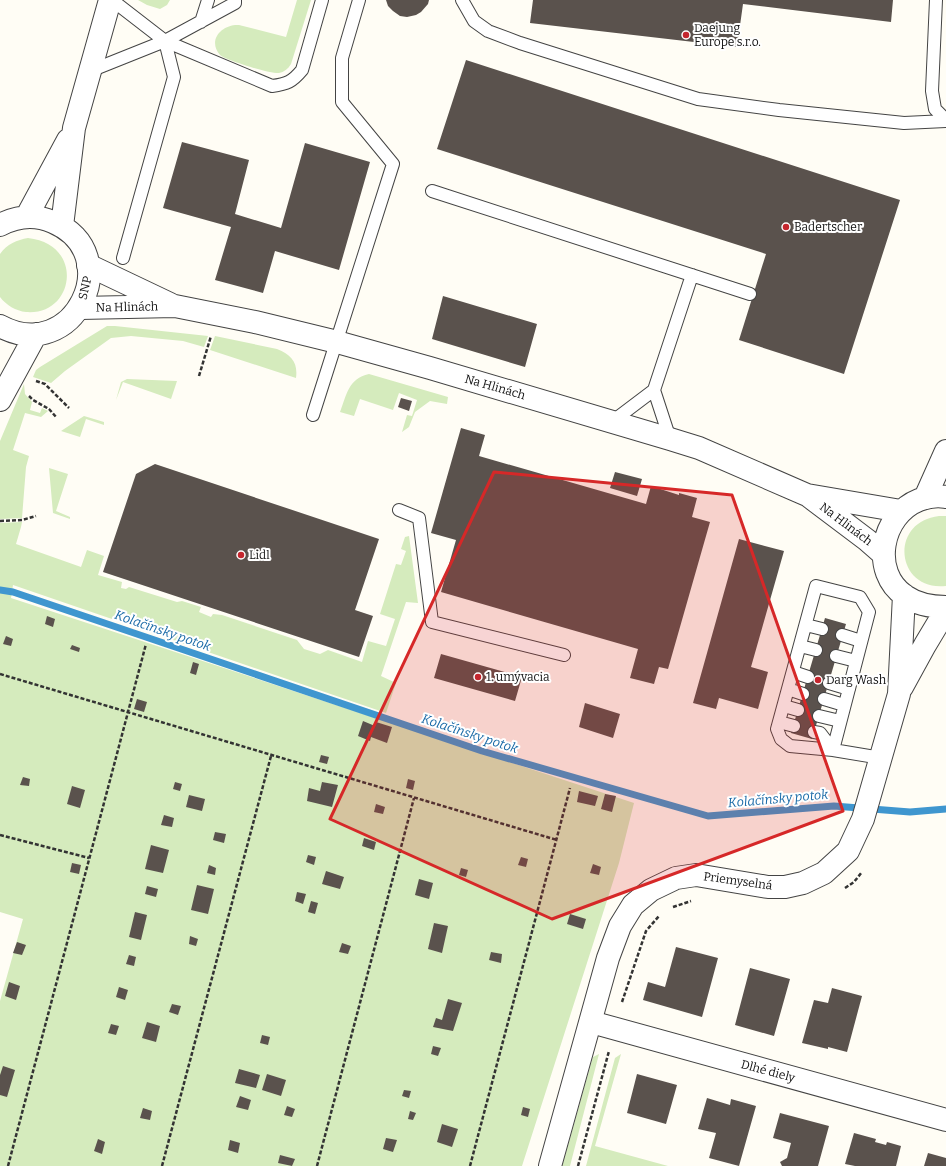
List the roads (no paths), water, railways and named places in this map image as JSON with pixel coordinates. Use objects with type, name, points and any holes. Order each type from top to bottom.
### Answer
[{"type":"street","points":[[62,226],[74,128],[111,0]]},
{"type":"street","points":[[27,216],[74,128]]},
{"type":"street","name":"SNP","points":[[0,225],[10,220],[27,216],[45,218],[62,226],[74,236],[84,250],[88,265],[89,280],[86,294],[80,308],[68,321],[53,330],[36,334],[22,334],[0,326]]},
{"type":"street","name":"Na Hlinách","points":[[88,265],[175,306]]},
{"type":"street","name":"Na Hlinách","points":[[80,308],[175,306],[255,322],[337,342],[430,368],[670,439],[698,448],[807,495],[867,540],[883,554]]},
{"type":"street","points":[[0,400],[36,334]]},
{"type":"street","points":[[946,451],[935,498],[912,503],[901,511],[891,523],[885,538],[883,554],[886,570],[893,583],[904,595],[918,603],[933,607],[946,607]]},
{"type":"street","name":"Na Hlinách","points":[[807,495],[901,511]]},
{"type":"street","name":"Priemyselná","points":[[899,694],[904,595]]},
{"type":"street","name":"Priemyselná","points":[[550,1166],[608,958],[620,926],[633,905],[651,890],[676,878],[696,875],[768,887],[785,887],[803,883],[824,873],[848,851],[864,819],[899,694],[925,645],[946,610]]},
{"type":"street","name":"Dlhé diely","points":[[591,1022],[946,1120]]},
{"type":"lane","points":[[111,0],[165,41],[272,86],[285,85],[294,79],[302,70],[322,0]]},
{"type":"lane","points":[[201,22],[208,0]]},
{"type":"lane","points":[[313,415],[393,164],[342,102],[342,58],[358,0]]},
{"type":"lane","points":[[462,0],[474,20],[488,31],[520,43],[698,99],[779,110],[904,123],[946,120]]},
{"type":"lane","points":[[936,0],[932,91],[935,109],[946,120]]},
{"type":"lane","points":[[90,71],[165,41],[236,1]]},
{"type":"lane","points":[[123,258],[174,77],[165,41]]},
{"type":"lane","points":[[432,190],[750,294]]},
{"type":"lane","points":[[612,422],[654,390],[692,275]]},
{"type":"lane","points":[[654,390],[670,439]]},
{"type":"lane","points":[[399,510],[419,518],[432,622],[564,655]]},
{"type":"lane","points":[[833,750],[869,612],[860,597],[816,586],[777,729],[781,739],[790,746],[833,750],[881,758]]},
{"type":"lane","points":[[806,625],[822,629]]},
{"type":"lane","points":[[842,636],[861,641]]},
{"type":"lane","points":[[800,646],[816,650]]},
{"type":"lane","points":[[836,656],[856,661]]},
{"type":"lane","points":[[793,672],[808,677]]},
{"type":"lane","points":[[829,683],[849,689]]},
{"type":"lane","points":[[788,689],[803,694]]},
{"type":"lane","points":[[824,699],[844,705]]},
{"type":"lane","points":[[784,706],[798,710]]},
{"type":"lane","points":[[819,716],[840,722]]},
{"type":"lane","points":[[780,722],[794,726]]},
{"type":"lane","points":[[814,732],[820,733],[833,750]]},
{"type":"waterway","name":"Kolačínsky potok","points":[[0,590],[13,592],[482,751],[708,816],[834,806],[910,812],[946,809]]},
{"type":"place","name":"Daejung Europe s.r.o.","points":[[686,35]]},
{"type":"place","name":"Badertscher","points":[[786,227]]},
{"type":"place","name":"Lidl","points":[[241,555]]},
{"type":"place","name":"1. umývacia","points":[[478,677]]},
{"type":"place","name":"Darg Wash","points":[[818,680]]}]
